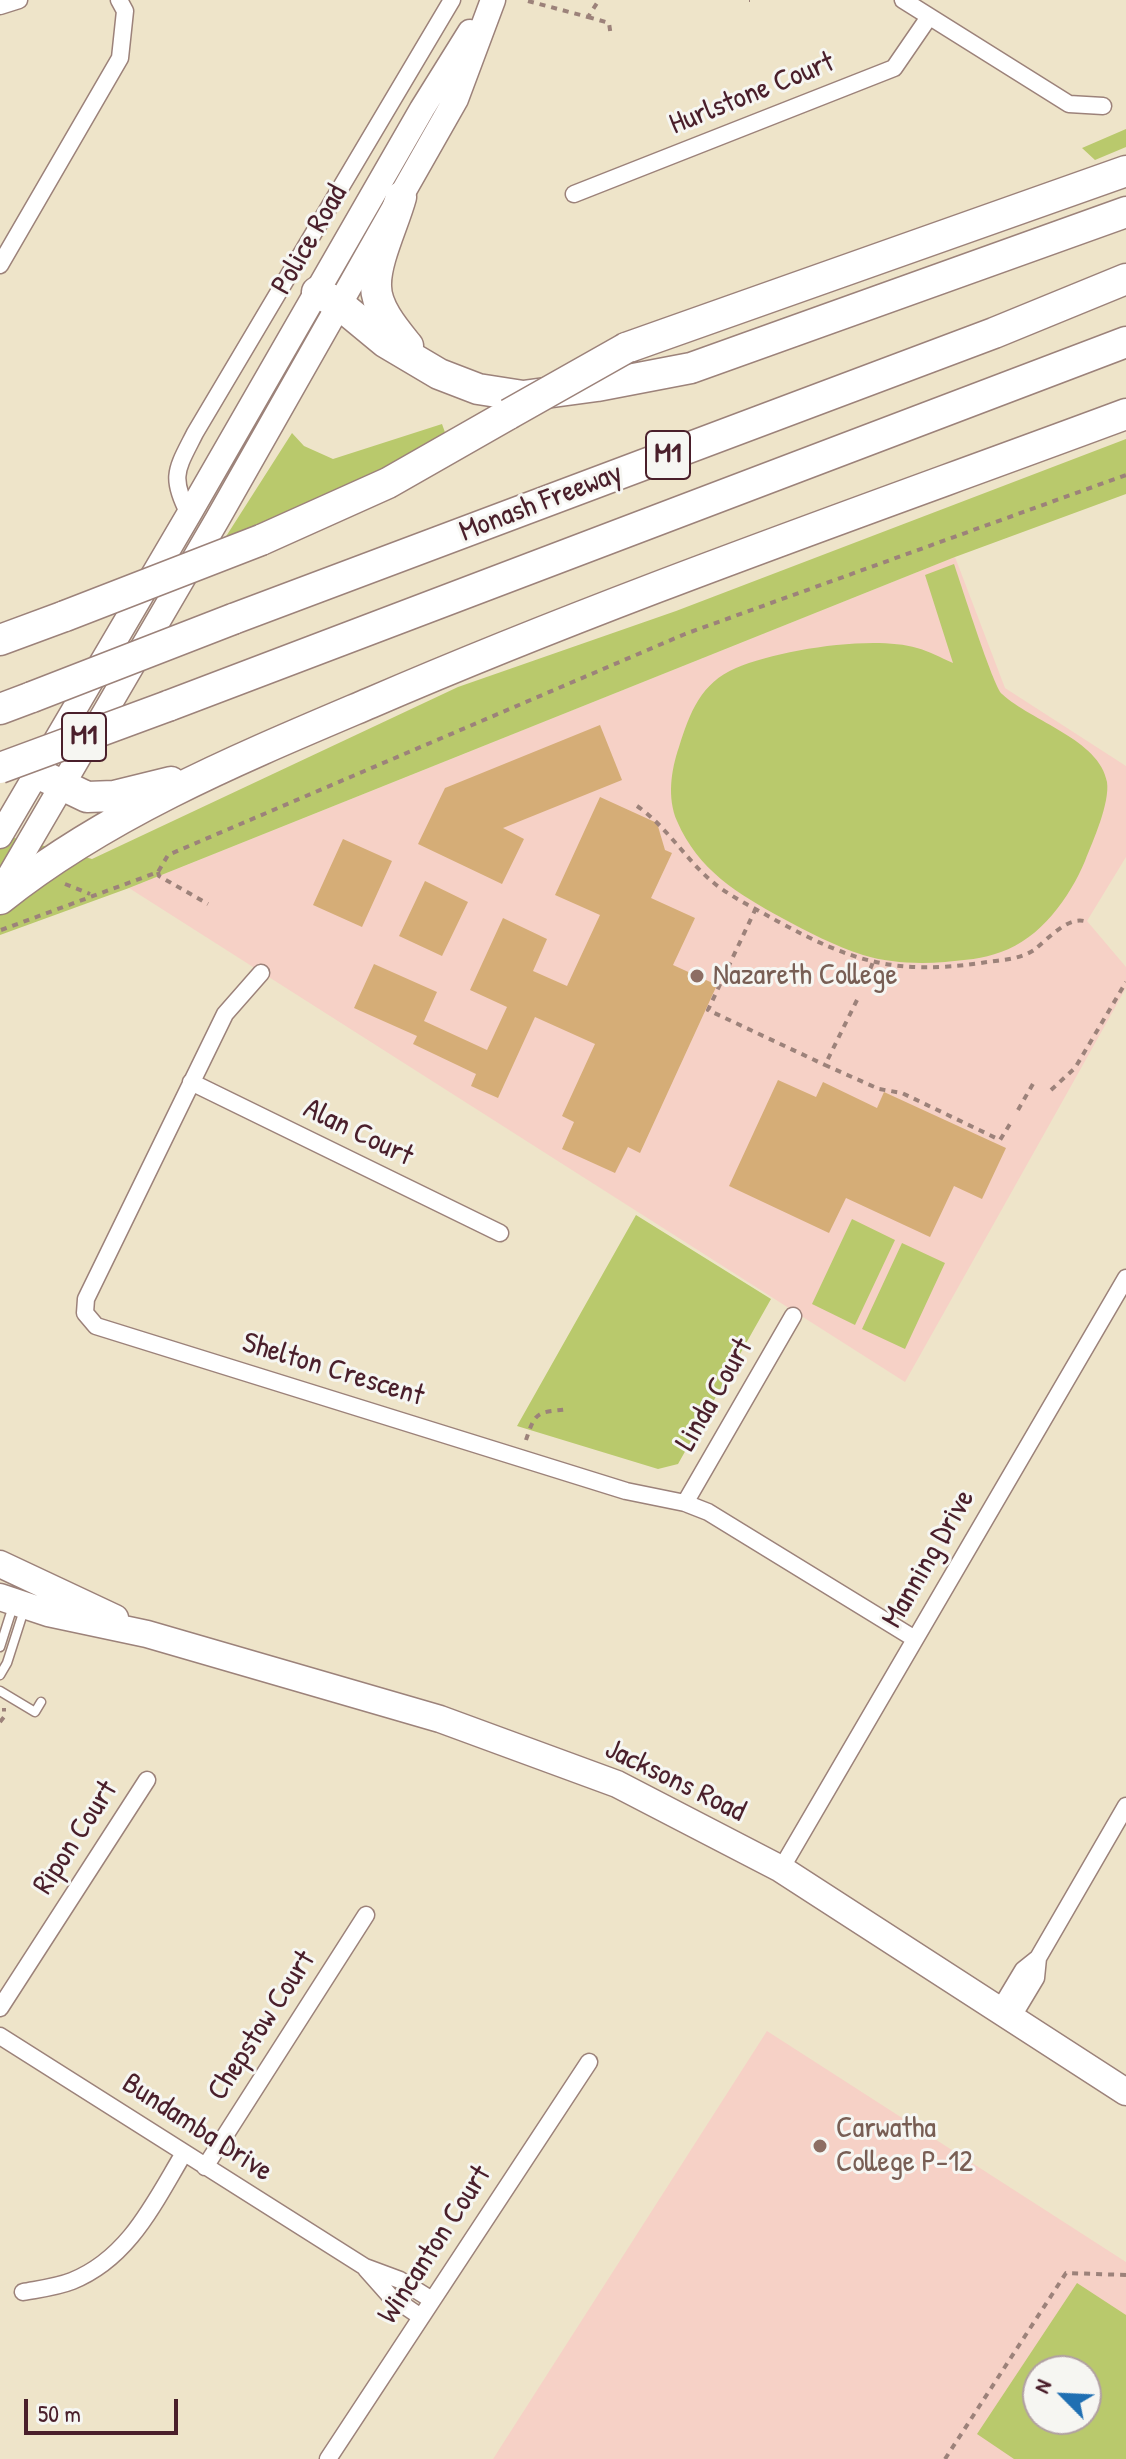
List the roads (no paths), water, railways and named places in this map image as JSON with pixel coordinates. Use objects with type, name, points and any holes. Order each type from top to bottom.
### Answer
[{"type":"highway","points":[[0,640],[261,540],[388,483],[626,348],[1126,171]]},
{"type":"highway","points":[[401,197],[381,257],[376,288],[386,316],[407,344],[439,374]]},
{"type":"highway","points":[[328,298],[385,342],[439,374],[478,389],[523,396],[691,368],[1126,212]]},
{"type":"highway","name":"Monash Freeway","points":[[0,709],[994,333],[1126,279]]},
{"type":"highway","name":"Monash Freeway","points":[[0,768],[1126,342]]},
{"type":"highway","points":[[923,420],[1126,359]]},
{"type":"highway","points":[[0,899],[65,852],[215,770],[463,663],[1126,414]]},
{"type":"highway","points":[[50,779],[87,797],[114,796],[215,770]]},
{"type":"main road","name":"Police Road","points":[[0,892],[50,779],[199,513],[328,298],[401,197],[456,99],[492,0]]},
{"type":"main road","name":"Police Road","points":[[0,836],[50,779],[234,489],[422,109],[492,0]]},
{"type":"main road","name":"Jacksons Road","points":[[0,1564],[147,1634]]},
{"type":"main road","name":"Jacksons Road","points":[[13,1602],[147,1634],[440,1719],[617,1784],[781,1869],[1126,2092]]},
{"type":"street","points":[[0,6],[19,0]]},
{"type":"street","points":[[0,265],[120,58],[125,11],[119,0]]},
{"type":"street","points":[[199,513],[178,493],[176,470],[452,0]]},
{"type":"street","points":[[903,0],[1069,104],[1103,106]]},
{"type":"street","name":"Hurlstone Court","points":[[574,194],[894,68],[929,17]]},
{"type":"street","name":"Shelton Crescent","points":[[261,973],[225,1014],[191,1082],[86,1299],[85,1313],[90,1320],[96,1326],[626,1491],[685,1503],[723,1519],[915,1639]]},
{"type":"street","name":"Alan Court","points":[[191,1082],[500,1233]]},
{"type":"street","name":"Manning Drive","points":[[781,1869],[1126,1278]]},
{"type":"street","name":"Linda Court","points":[[685,1503],[793,1316]]},
{"type":"street","name":"Ripon Court","points":[[0,2008],[147,1780]]},
{"type":"street","points":[[1005,2014],[1023,1970],[1038,1958],[1126,1806]]},
{"type":"street","name":"Chepstow Court","points":[[205,2167],[366,1915]]},
{"type":"street","name":"Bundamba Drive","points":[[0,2036],[365,2267],[400,2280],[432,2300]]},
{"type":"street","name":"Wincanton Court","points":[[328,2459],[589,2062]]},
{"type":"street","points":[[23,2292],[68,2283],[93,2271],[121,2250],[136,2233],[184,2153]]},
{"type":"street","name":"Bundamba Drive","points":[[365,2267],[390,2296],[421,2317]]},
{"type":"lane","name":"Police Road","points":[[199,513],[234,489]]},
{"type":"lane","points":[[0,1647],[13,1602]]},
{"type":"lane","points":[[0,1675],[7,1663],[13,1602]]},
{"type":"lane","points":[[0,1691],[35,1712],[41,1702]]},
{"type":"place","name":"Nazareth College","points":[[697,976]]},
{"type":"place","name":"Carwatha College P-12","points":[[820,2146]]}]
